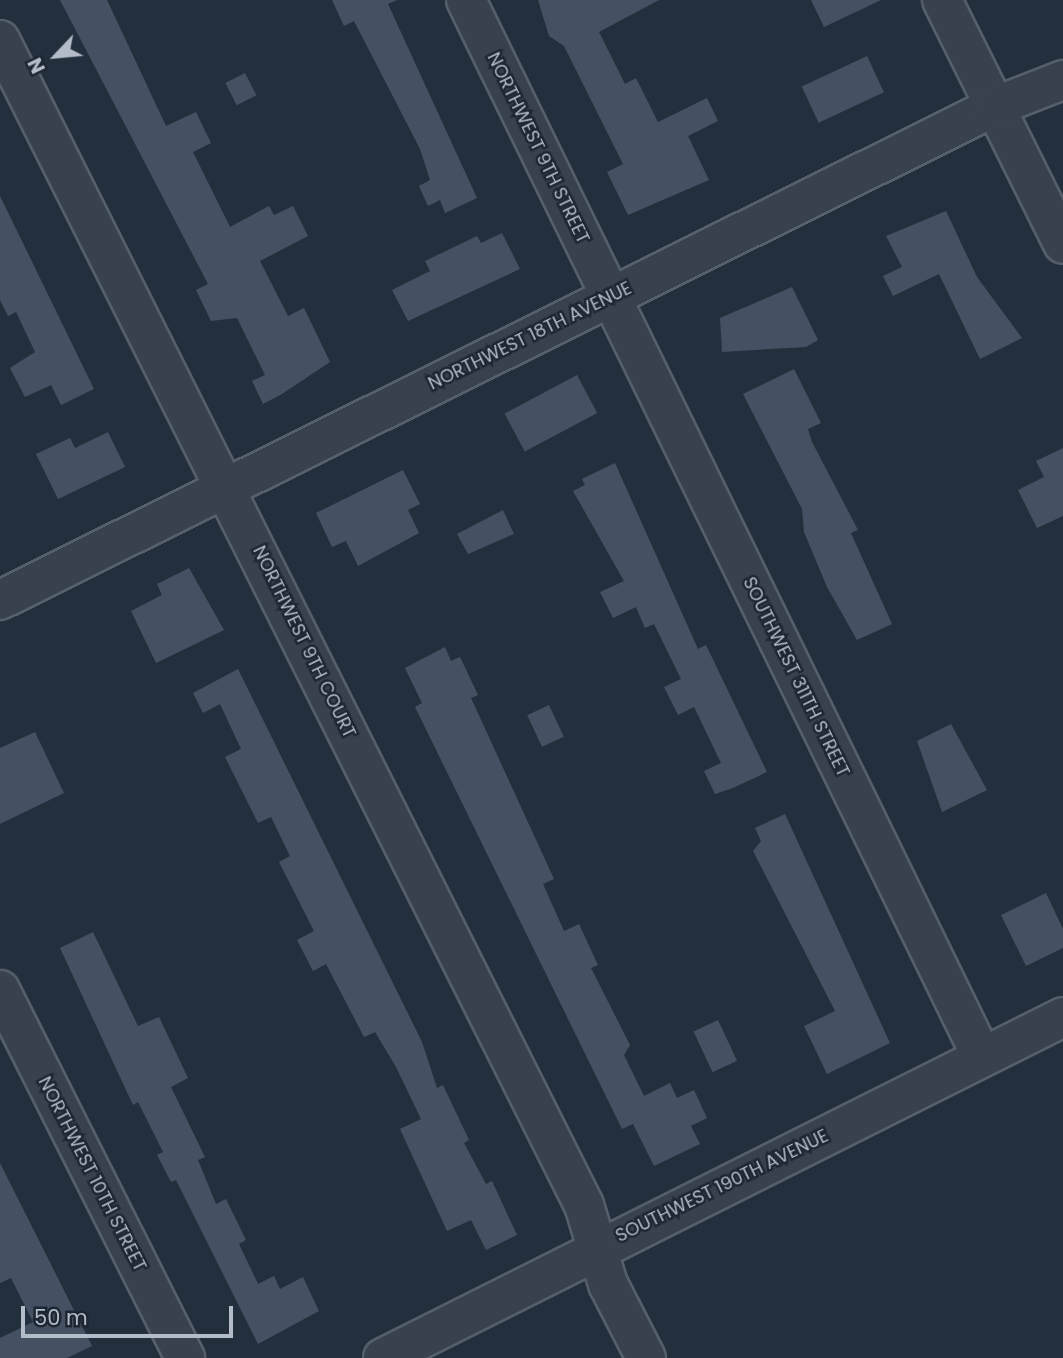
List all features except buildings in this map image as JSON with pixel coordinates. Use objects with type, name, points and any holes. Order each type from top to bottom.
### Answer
[{"type":"street","name":"NORTHWEST 9TH STREET","points":[[466,0],[611,296]]},
{"type":"street","points":[[942,0],[1063,244]]},
{"type":"street","name":"NORTHWEST 9TH COURT","points":[[0,40],[226,485],[584,1205],[608,1284],[646,1358]]},
{"type":"street","name":"NORTHWEST 18TH AVENUE","points":[[0,600],[226,485],[994,107],[1063,80]]},
{"type":"street","name":"SOUTHWEST 311TH STREET","points":[[611,296],[982,1057]]},
{"type":"street","name":"NORTHWEST 10TH STREET","points":[[0,990],[185,1358]]},
{"type":"street","name":"SOUTHWEST 190TH AVENUE","points":[[383,1358],[1063,1017]]}]
